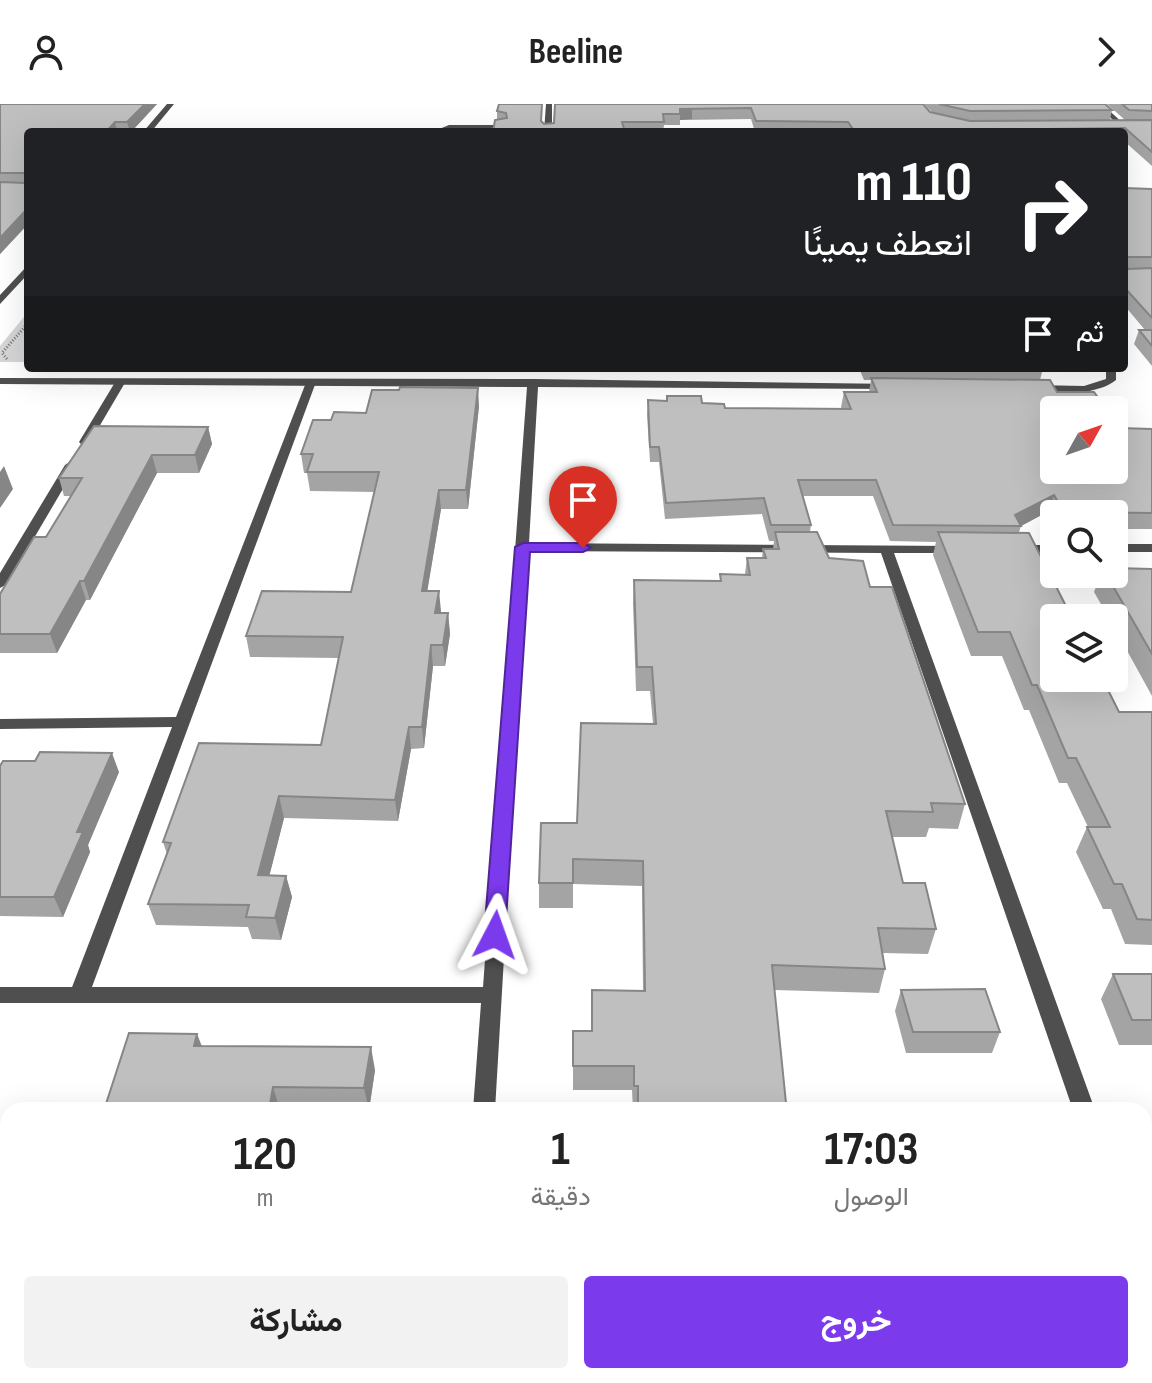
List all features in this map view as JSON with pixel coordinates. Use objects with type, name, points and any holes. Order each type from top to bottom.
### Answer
[{"type":"street","points":[[150,128],[171,104]]},
{"type":"street","points":[[548,128],[549,104]]},
{"type":"street","points":[[1098,104],[1123,126]]},
{"type":"street","points":[[500,128],[504,113]]},
{"type":"street","points":[[1107,126],[1138,126]]},
{"type":"street","points":[[0,301],[24,273]]},
{"type":"street","points":[[1028,388],[1091,388],[1111,380],[1111,372]]},
{"type":"street","points":[[0,381],[821,380],[901,386]]},
{"type":"street","points":[[0,584],[121,381]]},
{"type":"street","points":[[79,995],[311,382]]},
{"type":"street","points":[[484,1102],[533,382]]},
{"type":"street","points":[[523,547],[962,549]]},
{"type":"street","points":[[1128,548],[1152,548]]},
{"type":"street","points":[[886,549],[1081,1102]]},
{"type":"street","points":[[1008,549],[1040,549]]},
{"type":"street","points":[[0,724],[182,722]]},
{"type":"street","points":[[0,995],[491,995]]},
{"type":"path","points":[[11,360],[2,353],[24,328]]},
{"type":"shaded area","points":[[24,317],[24,362],[0,362],[0,346]]},
{"type":"building","points":[[0,104],[145,104],[127,122],[115,122],[110,128],[24,128],[24,173],[0,173]]},
{"type":"building","points":[[499,104],[542,104],[541,121],[544,124],[554,123],[555,104],[923,104],[930,112],[970,121],[1152,120],[1152,152],[1128,128],[852,128],[848,122],[756,121],[751,108],[680,109],[680,114],[663,114],[664,122],[622,122],[624,128],[494,128],[495,120],[507,118],[506,113],[497,111]]},
{"type":"building","points":[[939,104],[1105,104],[1112,110],[970,111]]},
{"type":"building","points":[[1122,104],[1152,104],[1152,111],[1129,110]]},
{"type":"building","points":[[0,182],[24,183],[24,212],[0,238]]},
{"type":"building","points":[[1128,188],[1152,189],[1152,257],[1128,257]]},
{"type":"building","points":[[1152,268],[1152,318],[1128,291],[1128,269]]},
{"type":"building","points":[[1139,330],[1152,330],[1152,346]]},
{"type":"building","points":[[871,378],[1050,380],[1057,392],[1094,392],[1097,396],[1040,396],[1040,484],[1128,484],[1128,428],[1152,429],[1152,513],[1128,513],[1128,500],[1057,500],[1054,495],[1015,515],[1021,526],[893,525],[876,480],[798,480],[811,525],[771,525],[764,498],[666,503],[659,447],[650,447],[648,400],[667,401],[667,396],[701,396],[702,403],[724,404],[725,408],[851,409],[844,392],[877,392]]},
{"type":"building","points":[[400,387],[478,388],[466,490],[439,490],[422,591],[439,591],[435,613],[448,613],[443,645],[431,645],[422,727],[409,727],[395,800],[279,796],[258,875],[286,876],[275,918],[246,917],[249,905],[148,904],[171,843],[163,842],[199,743],[321,745],[343,637],[246,636],[262,591],[351,592],[379,472],[307,472],[313,454],[301,454],[313,420],[331,420],[334,412],[366,413],[372,390],[399,390]]},
{"type":"building","points":[[94,426],[208,427],[195,455],[152,455],[84,581],[80,581],[50,634],[0,634],[0,594],[34,537],[46,537],[82,478],[59,478]]},
{"type":"building","points":[[775,532],[817,532],[829,558],[863,561],[870,587],[892,587],[965,804],[931,803],[933,812],[886,811],[903,883],[925,883],[936,929],[878,928],[885,969],[772,965],[786,1102],[638,1102],[634,1066],[573,1066],[573,1031],[592,1031],[592,990],[645,991],[643,861],[573,859],[573,883],[539,883],[541,823],[577,823],[581,723],[656,724],[652,667],[637,667],[634,580],[721,581],[720,574],[750,575],[747,558],[766,558],[763,549],[779,549]]},
{"type":"building","points":[[938,532],[1029,533],[1040,555],[1040,588],[1057,588],[1065,604],[1040,604],[1040,692],[1109,692],[1119,712],[1152,712],[1152,920],[1137,919],[1122,884],[1114,884],[1087,827],[1110,827],[1076,758],[1068,758],[1010,632],[978,632]]},
{"type":"building","points":[[1128,568],[1152,569],[1152,654],[1128,612],[1128,604],[1123,604],[1114,588],[1128,588]]},
{"type":"building","points":[[40,752],[112,753],[77,832],[83,832],[54,897],[0,897],[0,766],[3,761],[35,761]]},
{"type":"building","points":[[1113,974],[1152,974],[1152,1020],[1132,1020]]},
{"type":"building","points":[[985,989],[1000,1032],[913,1032],[901,990]]},
{"type":"building","points":[[129,1033],[197,1034],[194,1046],[371,1047],[364,1088],[273,1087],[270,1102],[107,1102]]},
{"type":"route","points":[[495,935],[523,547],[583,548]]}]
